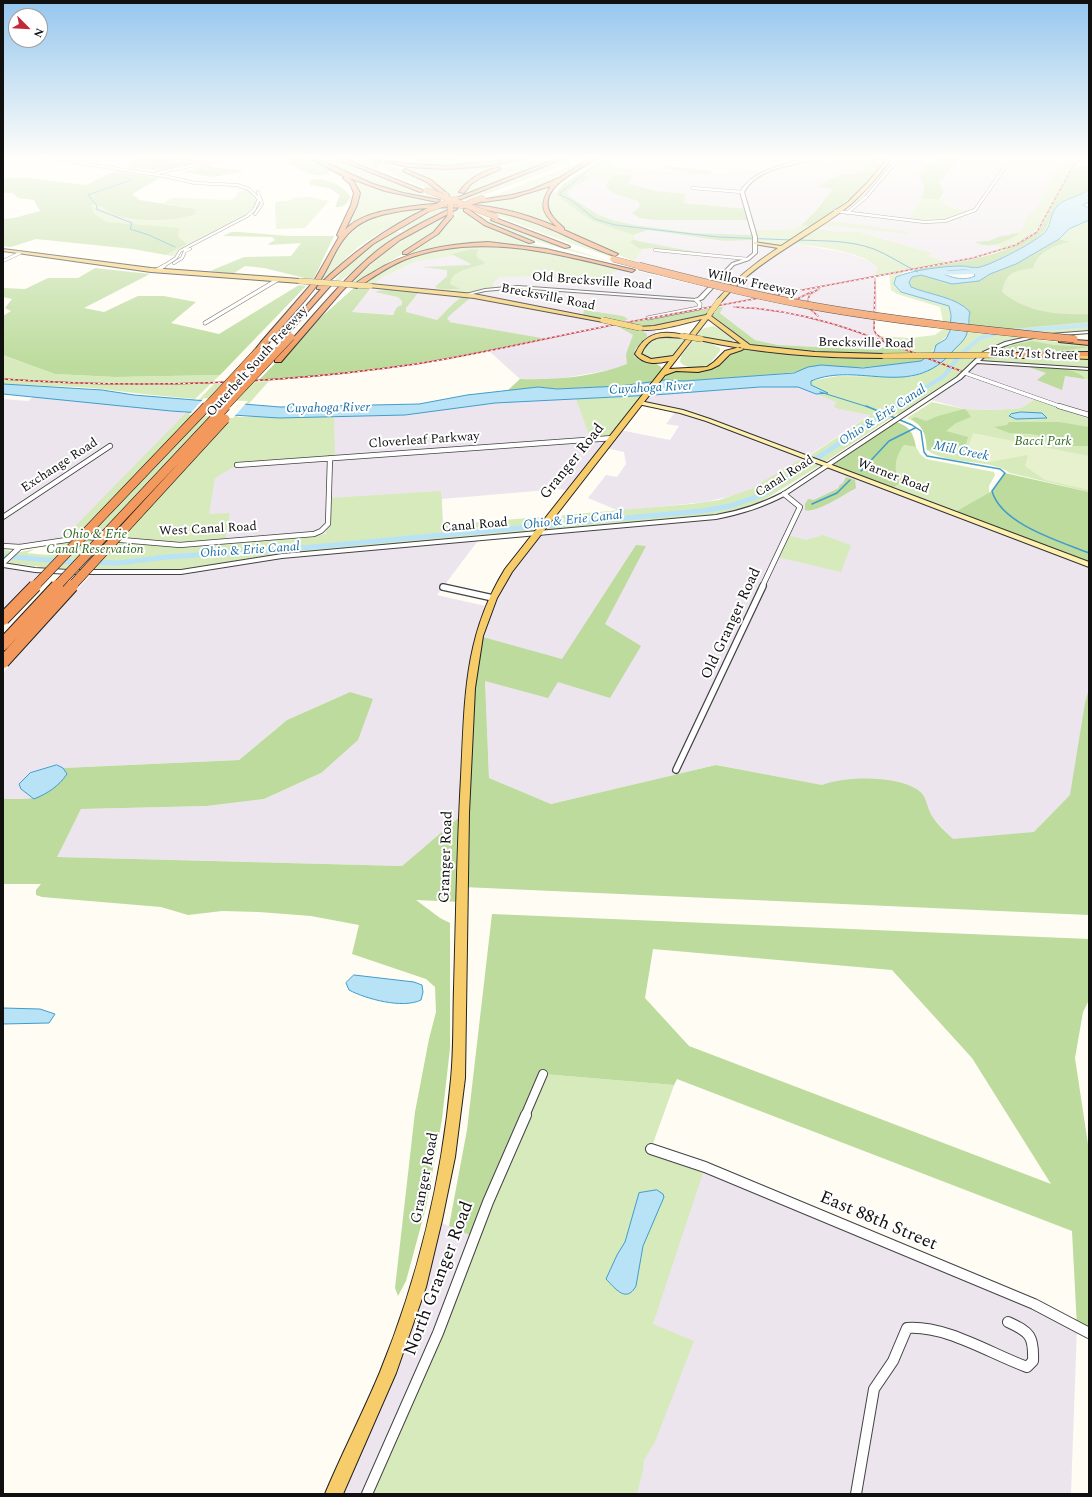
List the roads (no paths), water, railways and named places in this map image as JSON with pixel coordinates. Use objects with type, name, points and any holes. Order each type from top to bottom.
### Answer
[{"type":"highway","points":[[283,336],[316,283],[334,249],[343,227]]},
{"type":"highway","points":[[334,249],[352,227]]},
{"type":"highway","points":[[3,644],[283,336],[344,266],[369,243],[396,227]]},
{"type":"highway","name":"Outerbelt South Freeway","points":[[3,619],[169,447],[257,352],[320,313],[365,265],[405,234],[419,227]]},
{"type":"highway","points":[[320,313],[329,309],[380,268],[432,237],[443,227]]},
{"type":"highway","points":[[492,227],[540,244],[595,260]]},
{"type":"highway","name":"Willow Freeway","points":[[516,227],[549,241],[684,283],[770,301],[900,323],[1061,341],[1089,342]]},
{"type":"highway","name":"Willow Freeway","points":[[520,227],[576,247]]},
{"type":"highway","points":[[546,227],[593,246]]},
{"type":"highway","points":[[559,227],[593,246],[612,260]]},
{"type":"highway","points":[[350,292],[402,260],[430,250],[458,246],[484,244],[520,245],[595,260],[612,260]]},
{"type":"highway","name":"Willow Freeway","points":[[590,252],[612,260],[755,294],[833,309],[915,322],[1074,339],[1089,342]]},
{"type":"highway","points":[[3,633],[283,336],[351,274],[365,265]]},
{"type":"highway","name":"Outerbelt South Freeway","points":[[3,662],[283,336]]},
{"type":"highway","points":[[1014,355],[1089,356]]},
{"type":"main road","name":"Granger Road","points":[[334,1494],[388,1373],[418,1287],[435,1220],[448,1157],[458,1078],[464,813],[470,688],[479,636],[493,598],[508,571],[731,286],[747,271],[813,227]]},
{"type":"main road","points":[[756,240],[781,248]]},
{"type":"main road","name":"Brecksville Road","points":[[3,250],[163,271],[370,286],[464,295],[754,349],[832,356],[1014,355]]},
{"type":"main road","points":[[640,328],[654,328],[709,314],[745,345],[754,349]]},
{"type":"main road","points":[[682,336],[669,331],[668,328],[672,325],[692,321],[698,324],[696,331]]},
{"type":"main road","points":[[696,331],[707,325],[719,326],[736,340],[729,344],[714,342]]},
{"type":"main road","points":[[640,328],[647,331],[648,335],[636,351],[636,356],[640,359],[658,365],[662,368],[663,374],[679,368],[707,369],[713,366],[726,352],[754,349]]},
{"type":"main road","points":[[682,336],[655,335],[647,340],[638,354],[643,358],[654,362],[676,357],[677,363],[685,366],[701,368],[709,367],[714,363],[722,350],[714,342]]},
{"type":"main road","name":"Warner Road","points":[[640,403],[681,412],[708,420],[1089,565]]},
{"type":"street","points":[[157,270],[176,258],[180,251],[225,227]]},
{"type":"street","points":[[163,271],[182,258],[185,251],[231,227]]},
{"type":"street","points":[[648,318],[699,308],[700,304],[696,300],[700,298],[733,264],[748,259],[755,253],[756,240],[752,227]]},
{"type":"street","points":[[655,250],[748,259]]},
{"type":"street","points":[[3,261],[20,253]]},
{"type":"street","points":[[205,323],[277,280]]},
{"type":"street","name":"Old Brecksville Road","points":[[464,295],[490,289],[518,287],[696,300]]},
{"type":"street","name":"Canal Road","points":[[3,564],[35,570],[70,572],[181,572],[282,556],[541,528],[716,517],[760,507],[784,494],[825,464],[905,414],[965,373],[982,356],[994,348],[1022,338],[1089,332]]},
{"type":"street","name":"East 71st Street","points":[[977,362],[1089,369]]},
{"type":"street","points":[[965,373],[1058,406],[1089,415]]},
{"type":"street","name":"Cloverleaf Parkway","points":[[237,465],[613,438]]},
{"type":"street","name":"Exchange Road","points":[[3,517],[110,446]]},
{"type":"street","name":"West Canal Road","points":[[3,546],[20,547],[80,537],[175,545],[316,533],[323,530],[328,524],[330,458]]},
{"type":"street","name":"Old Granger Road","points":[[676,770],[800,507],[784,494]]},
{"type":"street","points":[[3,564],[20,547]]},
{"type":"street","points":[[443,587],[493,598]]},
{"type":"street","name":"North Granger Road","points":[[367,1494],[438,1333],[488,1202],[543,1074]]},
{"type":"street","name":"East 88th Street","points":[[651,1149],[705,1167],[1034,1304],[1089,1333]]},
{"type":"street","points":[[856,1494],[874,1389],[893,1361],[907,1328],[913,1326],[942,1332],[1008,1361],[1027,1367],[1033,1361],[1034,1342],[1028,1331],[1008,1322]]},
{"type":"water","points":[[1074,227],[1069,229],[1059,239],[1016,264],[990,274],[979,281],[952,284],[921,275],[912,277],[909,282],[911,287],[951,300],[965,307],[970,312],[965,338],[936,366],[919,374],[902,377],[848,375],[829,376],[811,381],[811,385],[828,393],[816,394],[798,387],[760,387],[654,395],[495,403],[405,415],[279,418],[171,411],[3,394],[3,384],[102,390],[134,395],[280,407],[419,404],[467,395],[538,387],[557,389],[620,386],[665,380],[684,381],[794,373],[808,367],[821,365],[863,368],[921,361],[934,352],[936,345],[946,339],[950,331],[951,315],[949,306],[901,292],[894,284],[896,277],[919,270],[946,267],[962,266],[978,268],[1015,252],[1042,235],[1048,228]],"holes":[[[965,270],[973,271],[975,276],[963,279],[944,274],[947,271]]]},
{"type":"water","points":[[1021,412],[1042,413],[1047,418],[1016,419],[1009,416],[1011,414]]},
{"type":"water","points":[[57,765],[63,768],[67,774],[60,783],[52,789],[34,799],[21,789],[19,784],[30,773]]},
{"type":"water","points":[[354,975],[414,982],[422,985],[423,992],[421,1000],[405,1004],[385,1002],[365,997],[349,990],[346,983]]},
{"type":"water","points":[[3,1008],[40,1009],[55,1014],[49,1023],[3,1024]]},
{"type":"water","points":[[657,1190],[663,1194],[664,1197],[643,1246],[636,1286],[628,1294],[621,1293],[606,1279],[625,1242],[639,1193]]},
{"type":"waterway","points":[[131,227],[130,229],[149,235],[175,247]]},
{"type":"waterway","points":[[631,227],[718,237],[792,240]]},
{"type":"waterway","points":[[797,240],[836,242],[865,246],[880,251],[918,272]]},
{"type":"waterway","name":"Cuyahoga River","points":[[929,273],[980,272],[987,270]]},
{"type":"waterway","name":"Ohio & Erie Canal","points":[[1017,331],[1089,325]]},
{"type":"waterway","name":"Ohio & Erie Canal","points":[[894,407],[944,376],[961,354],[980,338],[998,333]]},
{"type":"waterway","name":"Mill Creek","points":[[820,392],[868,407]]},
{"type":"waterway","name":"Mill Creek","points":[[866,406],[912,425],[921,431],[924,452],[927,456],[1000,469],[1005,473],[992,491],[998,503],[1007,513],[1019,522],[1047,537],[1089,553]]},
{"type":"waterway","name":"Ohio & Erie Canal","points":[[3,556],[71,562],[118,563],[166,557],[280,550],[702,511],[730,506],[762,495],[895,406]]},
{"type":"waterway","points":[[861,471],[889,441],[915,428]]},
{"type":"waterway","points":[[812,504],[837,493],[850,480]]},
{"type":"railway","points":[[3,379],[106,384],[210,383],[313,376],[416,364],[470,355],[602,327],[973,258],[1016,245],[1037,232],[1040,227]]},
{"type":"railway","points":[[875,279],[874,330],[876,334],[883,339]]},
{"type":"railway","points":[[818,316],[810,309],[807,302],[810,294],[819,289]]},
{"type":"railway","points":[[791,302],[811,292]]},
{"type":"railway","points":[[734,307],[765,309],[823,321],[850,329],[961,371]]},
{"type":"park label","name":"Bacci Park","points":[[1043,442]]},
{"type":"park label","name":"Ohio & Erie Canal Reservation","points":[[95,542]]}]
